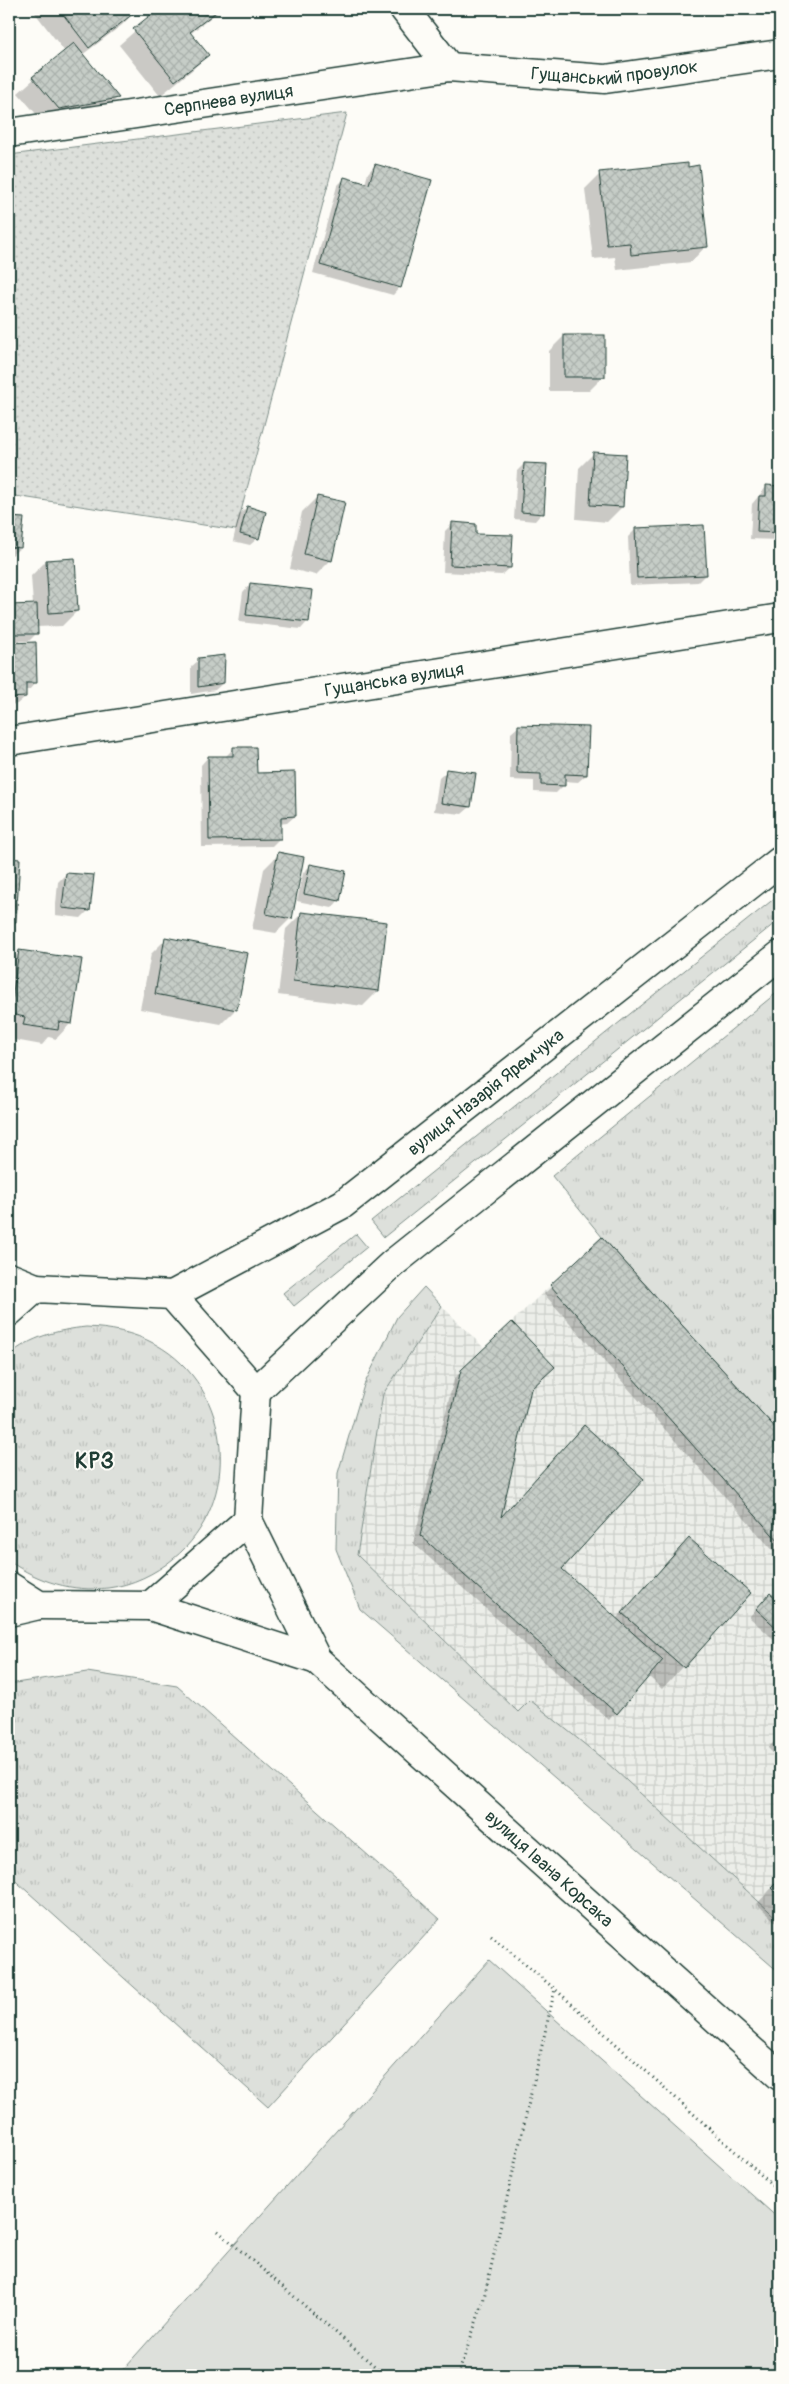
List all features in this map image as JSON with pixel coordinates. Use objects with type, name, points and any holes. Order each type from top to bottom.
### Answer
[{"type":"street","points":[[404,9],[449,67]]},
{"type":"street","name":"Гущанський провулок","points":[[449,67],[605,79],[780,54]]},
{"type":"street","name":"Серпнева вулиця","points":[[9,133],[449,67]]},
{"type":"street","name":"Гущанська вулиця","points":[[9,742],[780,618]]},
{"type":"street","name":"вулиця Назарія Яремчука","points":[[172,1295],[343,1204],[780,860]]},
{"type":"street","points":[[317,1660],[248,1520],[256,1391],[392,1264],[780,955]]},
{"type":"street","points":[[9,1277],[36,1288],[172,1295],[256,1391]]},
{"type":"street","points":[[9,1312],[36,1288]]},
{"type":"street","points":[[150,1606],[248,1520]]},
{"type":"street","points":[[9,1586],[39,1605]]},
{"type":"street","points":[[9,1612],[39,1605],[150,1606],[317,1660]]},
{"type":"street","name":"вулиця Івана Корсака","points":[[317,1660],[780,2076]]},
{"type":"path","points":[[491,1936],[555,1988],[780,2192]]},
{"type":"path","points":[[458,2375],[482,2302],[555,1988]]},
{"type":"path","points":[[218,2232],[385,2375]]},
{"type":"shaded area","points":[[780,1091],[780,1921],[604,1760],[530,1700],[518,1712],[357,1555],[383,1394],[442,1306],[484,1348],[602,1237]]},
{"type":"green space","points":[[347,113],[236,530],[9,495],[9,155]]},
{"type":"green space","points":[[780,894],[780,919],[384,1237],[371,1221]]},
{"type":"green space","points":[[780,990],[780,1433],[602,1237],[552,1176]]},
{"type":"green space","points":[[356,1234],[367,1247],[294,1306],[283,1293]]},
{"type":"green space","points":[[424,1287],[442,1306],[383,1394],[357,1555],[518,1712],[530,1700],[604,1760],[780,1921],[780,1973],[360,1609],[336,1549],[338,1473],[364,1385],[397,1317]]},
{"type":"green space","points":[[86,1327],[104,1328],[138,1336],[155,1344],[181,1363],[201,1388],[214,1416],[220,1447],[219,1478],[211,1508],[196,1535],[173,1559],[151,1574],[126,1584],[95,1589],[56,1584],[32,1575],[9,1561],[9,1355],[26,1343],[45,1335]]},
{"type":"green space","points":[[87,1672],[177,1686],[440,1919],[268,2107],[9,1875],[9,1684]]},
{"type":"green space","points":[[489,1960],[780,2220],[780,2375],[118,2375]]},
{"type":"building","points":[[59,9],[138,9],[138,10],[89,48]]},
{"type":"building","points":[[158,9],[220,9],[190,32],[209,55],[175,81],[133,29]]},
{"type":"building","points":[[74,43],[119,98],[59,109],[32,77]]},
{"type":"building","points":[[688,163],[688,167],[699,165],[708,247],[631,255],[630,243],[607,245],[599,172]]},
{"type":"building","points":[[375,164],[432,180],[401,288],[320,265],[344,177],[369,184]]},
{"type":"building","points":[[564,335],[605,335],[605,377],[564,377]]},
{"type":"building","points":[[593,452],[626,454],[623,507],[590,505]]},
{"type":"building","points":[[524,463],[547,464],[544,514],[521,512]]},
{"type":"building","points":[[766,485],[780,486],[780,533],[757,532],[759,496],[766,496]]},
{"type":"building","points":[[317,496],[345,502],[332,561],[304,554]]},
{"type":"building","points":[[247,506],[266,512],[259,539],[240,534]]},
{"type":"building","points":[[9,517],[24,518],[21,548],[9,547]]},
{"type":"building","points":[[452,522],[476,524],[476,534],[513,535],[511,568],[450,565]]},
{"type":"building","points":[[704,525],[707,575],[637,578],[635,528]]},
{"type":"building","points":[[75,558],[78,611],[49,613],[46,560]]},
{"type":"building","points":[[250,583],[313,590],[309,622],[246,615]]},
{"type":"building","points":[[37,604],[38,634],[10,634],[9,605]]},
{"type":"building","points":[[36,642],[37,683],[26,683],[26,697],[9,698],[9,643]]},
{"type":"building","points":[[225,655],[224,683],[198,687],[198,658]]},
{"type":"building","points":[[518,725],[589,727],[587,775],[565,774],[565,786],[541,785],[541,774],[517,773]]},
{"type":"building","points":[[233,747],[256,747],[257,773],[295,772],[296,816],[281,817],[281,839],[209,840],[208,756],[233,756]]},
{"type":"building","points":[[446,769],[476,773],[471,807],[441,803]]},
{"type":"building","points":[[278,852],[304,857],[292,919],[266,914]]},
{"type":"building","points":[[9,858],[20,859],[16,922],[9,922]]},
{"type":"building","points":[[310,864],[346,871],[340,901],[304,894]]},
{"type":"building","points":[[66,873],[94,875],[90,911],[62,908]]},
{"type":"building","points":[[301,912],[387,922],[379,991],[293,981]]},
{"type":"building","points":[[165,937],[248,953],[237,1010],[155,994]]},
{"type":"building","points":[[19,950],[82,959],[72,1024],[59,1022],[58,1030],[23,1025],[25,1017],[10,1014]]},
{"type":"building","points":[[602,1237],[780,1433],[780,1543],[550,1285]]},
{"type":"building","points":[[512,1322],[555,1367],[531,1389],[501,1517],[584,1425],[644,1479],[562,1569],[663,1660],[617,1714],[420,1535],[461,1370]]},
{"type":"building","points":[[689,1538],[751,1593],[684,1668],[622,1613]]},
{"type":"building","points":[[770,1593],[780,1602],[780,1631],[756,1609]]},
{"type":"building","points":[[780,1879],[780,1897],[771,1888]]},
{"type":"district","name":"КРЗ","points":[[95,1460]]}]
